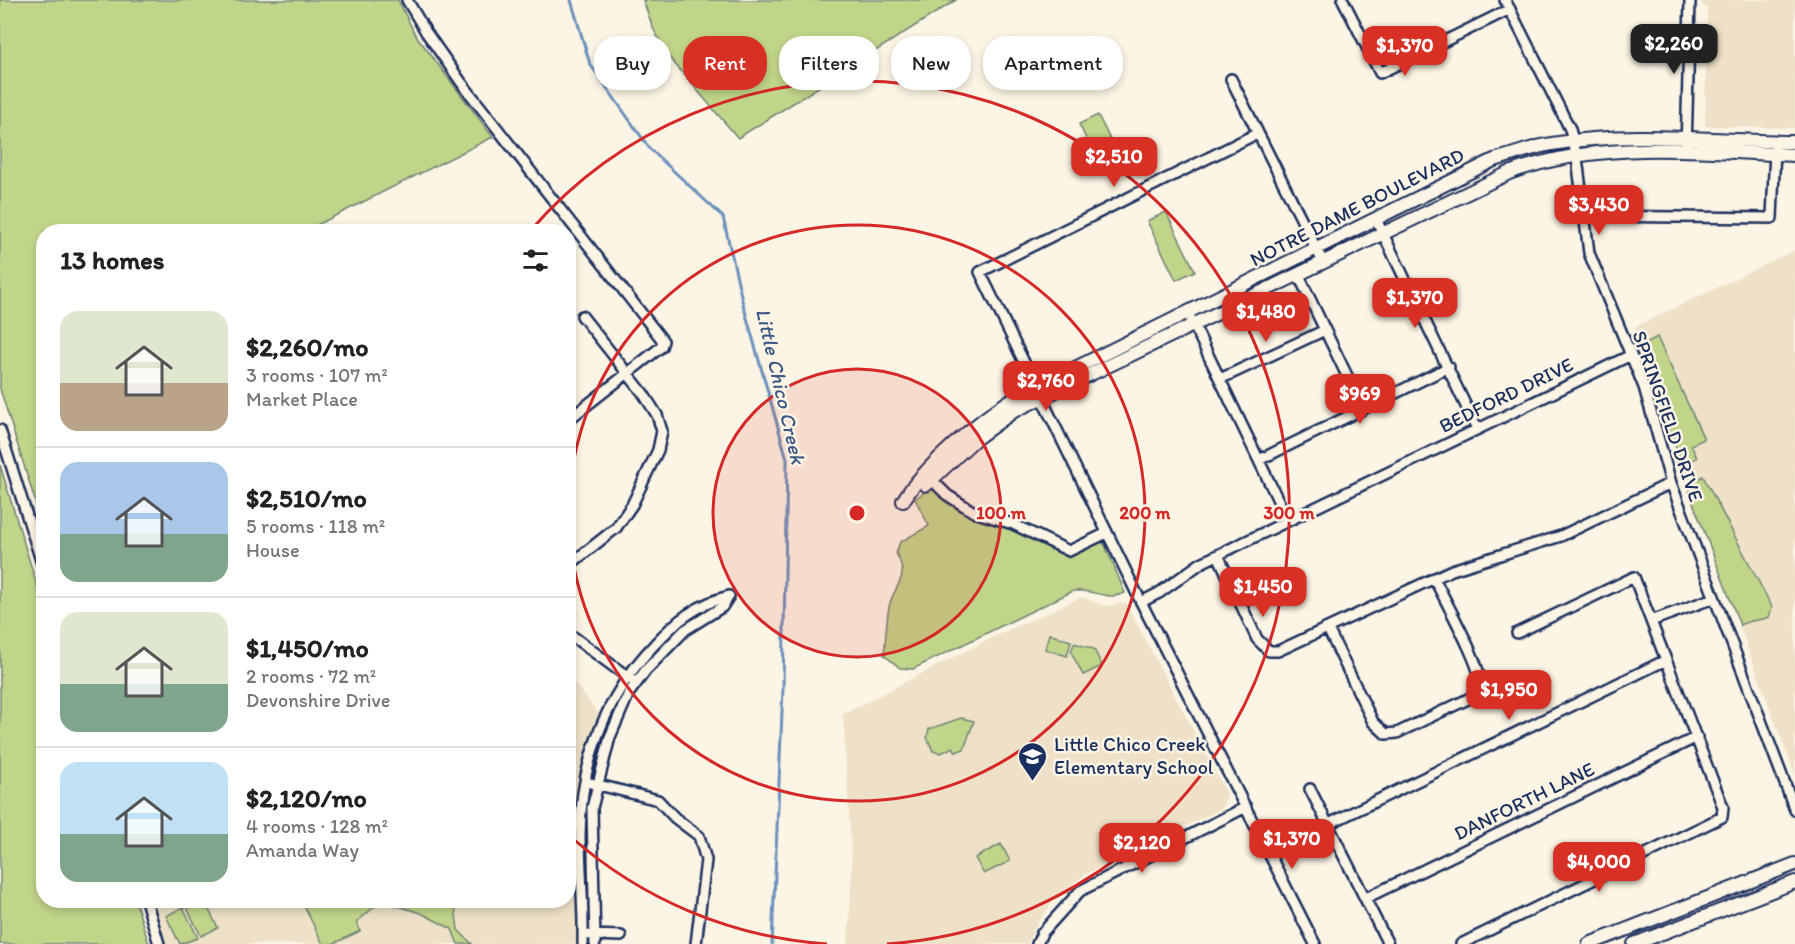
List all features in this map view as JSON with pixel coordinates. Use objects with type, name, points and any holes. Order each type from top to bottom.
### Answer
[{"type":"street","points":[[407,0],[461,82],[572,224]]},
{"type":"street","points":[[1343,0],[1380,73],[1510,9]]},
{"type":"street","name":"SPRINGFIELD DRIVE","points":[[1505,0],[1563,111],[1576,155],[1582,216],[1589,253],[1644,387],[1671,483],[1795,810]]},
{"type":"street","points":[[1686,150],[1690,0]]},
{"type":"street","points":[[1231,79],[1323,262]]},
{"type":"street","points":[[1258,133],[980,272],[1141,602],[1314,944]]},
{"type":"street","name":"NOTRE DAME BOULEVARD","points":[[929,477],[996,423],[1039,393],[1191,319],[1317,249],[1494,160],[1549,144],[1573,141],[1686,137],[1775,148],[1795,155]]},
{"type":"street","name":"NOTRE DAME BOULEVARD","points":[[1191,319],[1298,274],[1509,172],[1533,164],[1576,155],[1617,151],[1775,148],[1795,142]]},
{"type":"street","points":[[1582,216],[1772,218],[1775,148]]},
{"type":"street","points":[[1376,219],[1477,429]]},
{"type":"street","points":[[576,229],[663,341],[662,347],[576,414]]},
{"type":"street","points":[[1298,274],[1363,409]]},
{"type":"street","points":[[576,560],[616,528],[632,505],[658,450],[662,431],[657,415],[582,316]]},
{"type":"street","points":[[1191,319],[1288,521]]},
{"type":"street","points":[[1220,380],[1325,330]]},
{"type":"street","name":"BEDFORD DRIVE","points":[[1141,602],[1218,555],[1631,355]]},
{"type":"street","points":[[1258,460],[1449,367]]},
{"type":"street","points":[[0,430],[36,545]]},
{"type":"street","points":[[929,477],[946,495],[974,512],[1013,524],[1069,551],[1107,533]]},
{"type":"street","points":[[1218,555],[1262,646],[1269,651],[1278,651],[1452,570],[1561,536],[1671,483]]},
{"type":"street","points":[[1461,944],[1722,817],[1723,807],[1634,577],[1517,633]]},
{"type":"street","points":[[1328,628],[1373,722],[1386,734],[1397,733],[1468,699],[1477,692],[1480,684],[1476,665],[1434,578]]},
{"type":"street","points":[[595,940],[592,808],[610,737],[629,693],[636,683],[685,630],[722,607],[729,596],[708,602],[684,616],[641,657],[627,676],[603,719],[592,750],[580,833],[583,940],[595,940],[621,936]]},
{"type":"street","points":[[1651,621],[1714,598]]},
{"type":"street","points":[[576,639],[636,683]]},
{"type":"street","points":[[1269,853],[1666,660]]},
{"type":"street","name":"DANFORTH LANE","points":[[1366,898],[1697,737]]},
{"type":"street","points":[[586,782],[658,800],[675,818],[699,836],[706,860],[696,944]]},
{"type":"street","points":[[1310,789],[1388,944]]},
{"type":"street","points":[[1037,944],[1042,933],[1080,891],[1246,807]]},
{"type":"street","points":[[1589,944],[1795,864]]},
{"type":"street","points":[[1634,944],[1795,882]]},
{"type":"street","points":[[148,908],[159,944]]},
{"type":"shaded area","points":[[1702,0],[1795,0],[1795,128],[1705,126],[1707,9],[1701,3]]},
{"type":"shaded area","points":[[1795,250],[1795,775],[1693,502],[1655,377],[1635,327]]},
{"type":"shaded area","name":"Little Chico Creek Elementary School","points":[[1082,597],[1105,606],[1126,603],[1227,794],[1223,808],[1084,875],[1055,899],[1036,925],[1027,944],[848,944],[852,868],[843,714],[995,636]]},
{"type":"shaded area","points":[[576,685],[603,719],[586,782],[576,794]]},
{"type":"shaded area","points":[[576,893],[583,944],[159,944],[148,908],[576,908]]},
{"type":"green space","points":[[0,0],[398,0],[415,34],[493,137],[319,224],[36,224],[36,504],[0,389]]},
{"type":"green space","points":[[643,0],[956,0],[899,36],[891,36],[891,41],[879,49],[879,36],[779,36],[779,90],[814,90],[738,138],[697,90],[767,90],[767,36],[683,36],[683,74],[671,60],[671,36],[657,36]]},
{"type":"green space","points":[[1098,115],[1122,164],[1103,174],[1079,124]]},
{"type":"green space","points":[[1166,212],[1195,271],[1176,280],[1147,221]]},
{"type":"green space","points":[[1657,337],[1704,439],[1691,445],[1697,458],[1686,463],[1680,461],[1645,350],[1647,346],[1644,344]]},
{"type":"green space","points":[[0,465],[36,582],[36,908],[138,908],[149,944],[0,944]]},
{"type":"green space","points":[[1703,476],[1772,607],[1769,617],[1740,625],[1689,492],[1692,486],[1688,484]]},
{"type":"green space","points":[[930,488],[972,516],[1001,525],[1069,558],[1101,542],[1105,545],[1125,593],[1106,596],[1087,591],[1073,591],[913,669],[900,668],[884,655],[889,607],[902,576],[896,553],[900,542],[929,526],[915,499]]},
{"type":"green space","points":[[1049,634],[1071,641],[1067,656],[1045,649]]},
{"type":"green space","points":[[1074,643],[1094,649],[1102,666],[1083,675],[1071,652]]},
{"type":"green space","points":[[961,718],[974,721],[964,749],[956,752],[953,747],[941,753],[933,751],[927,737],[929,729]]},
{"type":"green space","points":[[1001,844],[1010,861],[984,874],[975,858]]},
{"type":"green space","points":[[183,908],[198,938],[180,944],[166,916]]},
{"type":"green space","points":[[187,908],[208,908],[218,928],[201,936]]},
{"type":"green space","points":[[305,908],[373,908],[357,922],[360,931],[333,944],[323,944]]},
{"type":"green space","points":[[404,908],[455,908],[458,930],[472,944],[458,944],[452,929],[421,913]]},
{"type":"waterway","name":"Little Chico Creek","points":[[571,0],[590,64],[650,149],[723,217],[743,304],[787,459],[783,689],[772,944]]},
{"type":"place","name":"Little Chico Creek Elementary School","points":[[1033,782]]}]
